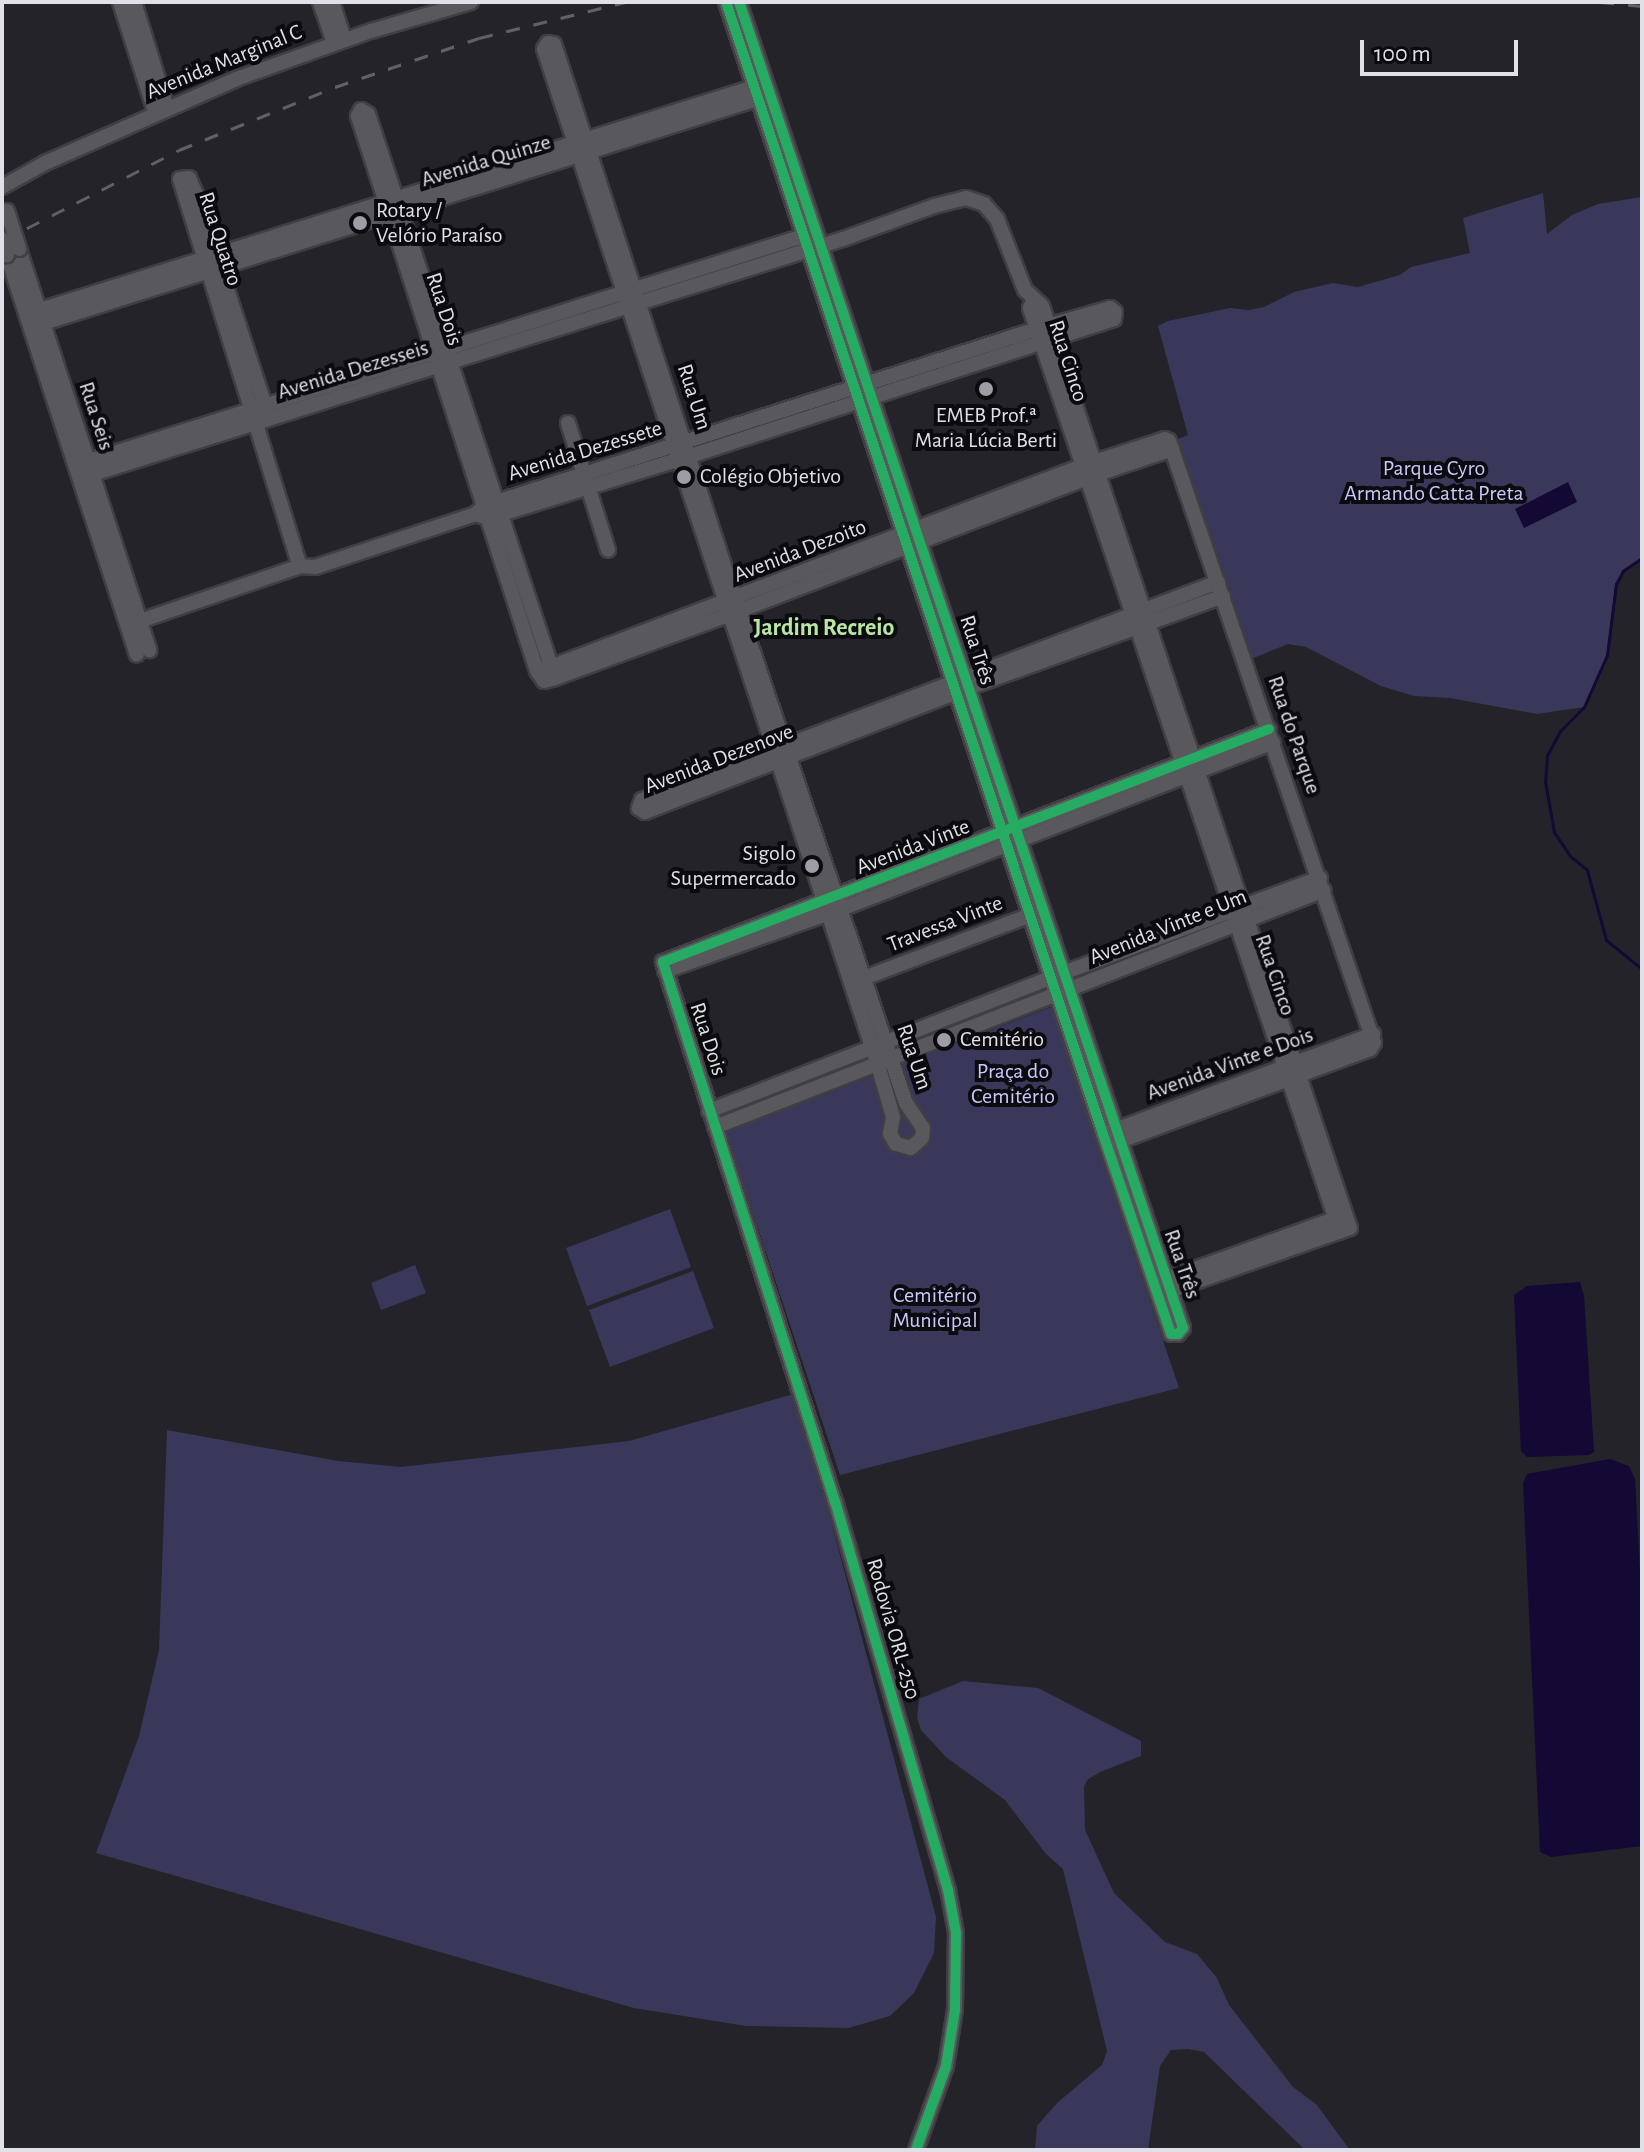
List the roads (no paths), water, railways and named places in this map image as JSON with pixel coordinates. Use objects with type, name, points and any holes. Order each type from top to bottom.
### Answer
[{"type":"street","points":[[120,2],[161,110]]},
{"type":"street","points":[[134,2],[161,110]]},
{"type":"street","points":[[320,2],[339,41]]},
{"type":"street","points":[[332,2],[339,41]]},
{"type":"street","name":"Avenida Marginal C","points":[[2,187],[161,110],[339,41],[471,2]]},
{"type":"street","name":"Rua Três","points":[[726,2],[763,91]]},
{"type":"street","name":"Rua Três","points":[[739,2],[763,91],[1162,1287]]},
{"type":"street","name":"Rua Um","points":[[583,148],[544,49],[548,43],[554,44],[583,148],[731,607],[879,1047],[906,1103],[923,1128],[922,1138],[911,1148],[896,1144],[890,1134],[893,1117],[885,1063]]},
{"type":"street","name":"Avenida Quinze","points":[[35,319],[763,91]]},
{"type":"street","name":"Rua Dois","points":[[393,206],[358,116],[361,110],[368,114],[393,206],[489,511],[548,674]]},
{"type":"street","name":"Rua Quatro","points":[[189,194],[261,415],[300,566]]},
{"type":"street","name":"Rua Seis","points":[[2,196],[13,252],[143,652]]},
{"type":"street","name":"Rua Cinco","points":[[813,240],[966,198],[984,204],[997,219],[1025,290],[1042,306],[1045,334],[1343,1223],[1162,1287]]},
{"type":"street","name":"Rua Seis","points":[[2,239],[13,252]]},
{"type":"street","name":"Avenida Dezesseis","points":[[84,470],[813,240]]},
{"type":"street","name":"Avenida Dezessete","points":[[132,618],[300,566],[315,567],[1045,334]]},
{"type":"street","points":[[568,423],[608,550]]},
{"type":"street","name":"Avenida Dezoito","points":[[548,674],[1090,470],[1170,445]]},
{"type":"street","name":"Rua do Parque","points":[[1170,445],[1373,1038]]},
{"type":"street","name":"Avenida Dezenove","points":[[781,753],[642,800],[639,808],[645,812],[781,753],[1221,589]]},
{"type":"street","name":"Avenida Vinte","points":[[664,968],[665,960],[832,906],[1271,735]]},
{"type":"street","name":"Avenida Vinte e Um","points":[[709,1111],[1057,976],[1241,915],[1322,884]]},
{"type":"street","name":"Rua Um","points":[[832,906],[864,978],[879,1047]]},
{"type":"street","name":"Travessa Vinte","points":[[864,978],[1036,913]]},
{"type":"street","name":"Avenida Vinte e Um","points":[[715,1127],[1063,993],[1241,915]]},
{"type":"street","name":"Rua Dois","points":[[664,968],[715,1127]]},
{"type":"street","name":"Avenida Vinte e Dois","points":[[1112,1138],[1292,1071],[1370,1049],[1373,1038]]},
{"type":"street","name":"Rodovia ORL-250","points":[[715,1127],[835,1502],[951,1905],[958,1970],[954,2025],[946,2066],[916,2150]]},
{"type":"waterway","points":[[1642,558],[1623,571],[1616,584],[1607,655],[1584,707],[1560,731],[1547,755],[1545,781],[1554,832],[1570,856],[1587,870],[1606,940],[1642,969]]},
{"type":"railway","points":[[2,241],[179,150],[335,87],[479,38],[626,2]]},
{"type":"railway","points":[[1600,2],[1642,6]]},
{"type":"place","name":"Rotary / Velório Paraíso","points":[[360,223]]},
{"type":"place","name":"EMEB Prof.ª Maria Lúcia Berti","points":[[986,389]]},
{"type":"place","name":"Colégio Objetivo","points":[[684,477]]},
{"type":"place","name":"Sigolo Supermercado","points":[[812,866]]},
{"type":"place","name":"Cemitério","points":[[944,1040]]},
{"type":"district","name":"Jardim Recreio","points":[[824,629]]},
{"type":"park label","name":"Parque Cyro Armando Catta Preta","points":[[1434,480]]},
{"type":"park label","name":"Praça do Cemitério","points":[[1013,1084]]},
{"type":"park label","name":"Cemitério Municipal","points":[[935,1308]]}]
